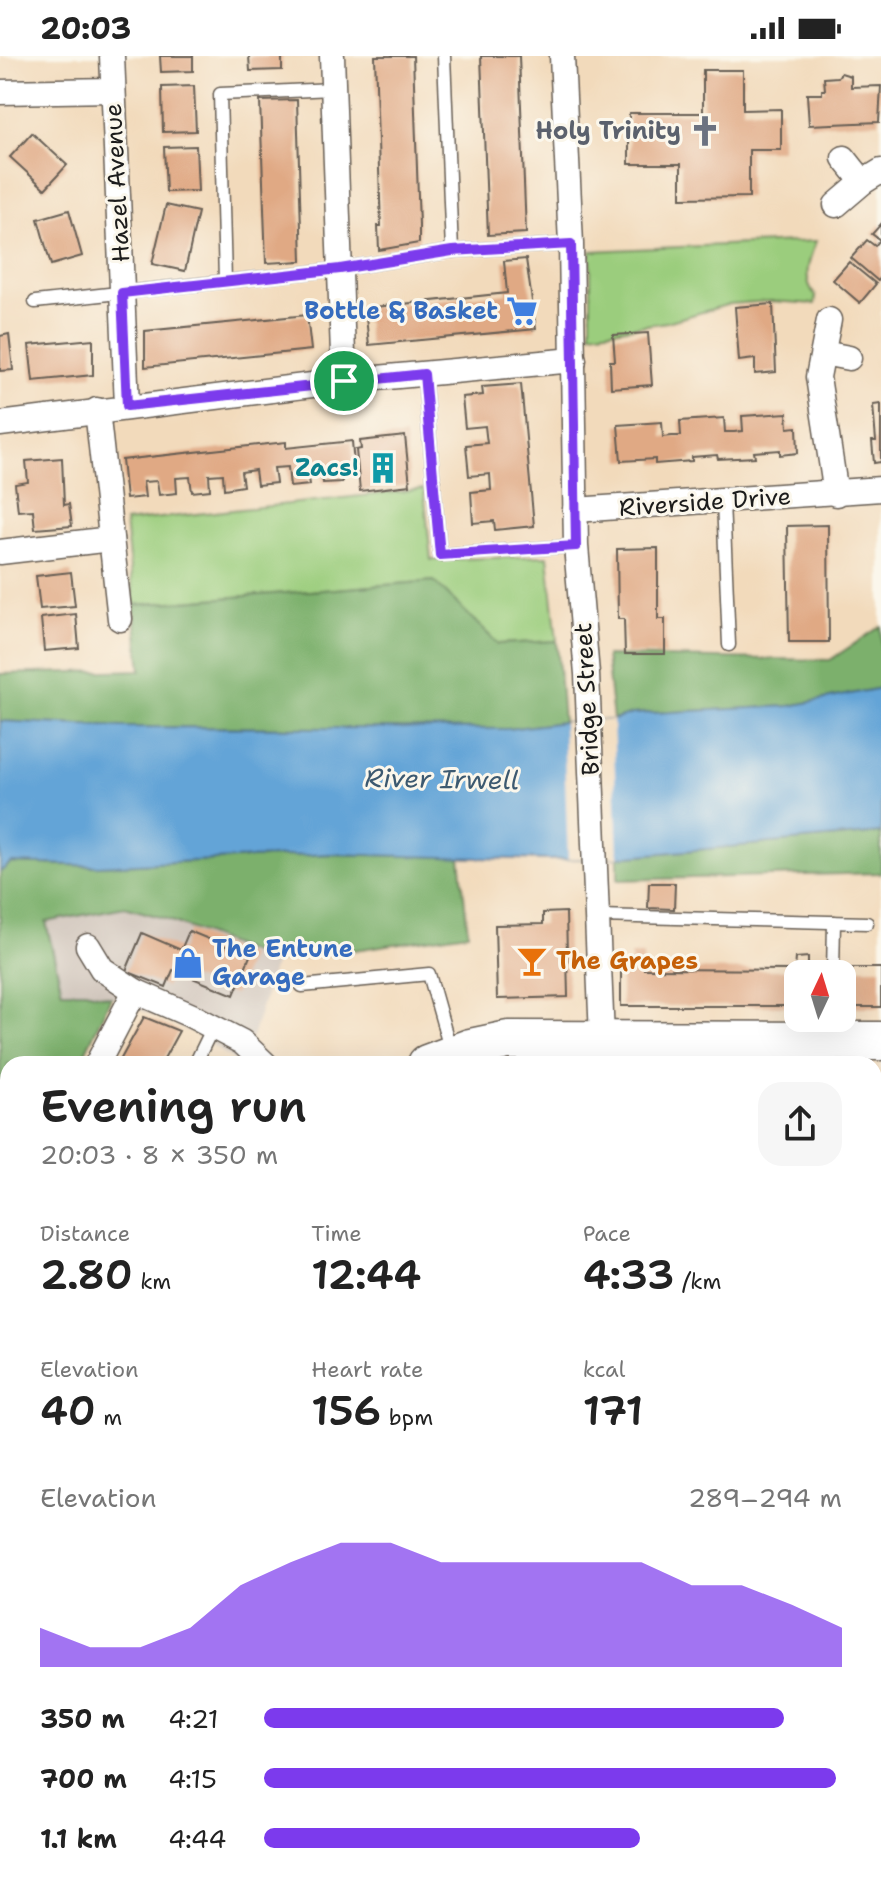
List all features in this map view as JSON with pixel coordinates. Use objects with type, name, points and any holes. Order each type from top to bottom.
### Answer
[{"type":"main road","points":[[450,1056],[508,1040],[602,1038],[814,1044],[881,1041]]},
{"type":"street","name":"Hazel Avenue","points":[[112,56],[127,406]]},
{"type":"street","points":[[332,56],[344,381]]},
{"type":"street","name":"Bridge Street","points":[[562,56],[571,244],[576,546],[587,674],[602,1038]]},
{"type":"street","points":[[0,92],[113,90]]},
{"type":"street","points":[[836,205],[872,176],[844,158]]},
{"type":"street","points":[[829,320],[818,377],[836,494]]},
{"type":"street","points":[[823,353],[849,358]]},
{"type":"street","points":[[0,424],[344,381],[574,360]]},
{"type":"street","points":[[97,410],[120,619]]},
{"type":"street","name":"Riverside Drive","points":[[575,510],[881,489]]},
{"type":"street","points":[[0,552],[111,539]]},
{"type":"street","points":[[88,946],[102,969],[135,991],[242,1042],[257,1056]]},
{"type":"street","points":[[101,1056],[135,991]]},
{"type":"lane","points":[[444,56],[452,251]]},
{"type":"lane","points":[[225,281],[220,94],[333,89]]},
{"type":"lane","points":[[35,302],[340,269],[452,251],[571,244]]},
{"type":"lane","points":[[424,374],[440,555],[576,546]]},
{"type":"lane","points":[[723,501],[729,645]]},
{"type":"lane","points":[[598,916],[867,923]]},
{"type":"lane","points":[[833,960],[834,922]]},
{"type":"lane","points":[[302,986],[429,974],[439,1056]]},
{"type":"lane","points":[[199,1056],[213,1027]]},
{"type":"shaded area","points":[[125,907],[167,919],[275,962],[246,1056],[228,1056],[199,1036],[111,997],[85,991],[62,991],[45,922]]},
{"type":"green space","points":[[816,241],[808,276],[811,290],[816,296],[815,304],[771,301],[730,304],[667,322],[591,333],[591,251]]},
{"type":"green space","points":[[424,489],[431,560],[548,556],[557,641],[498,644],[434,581],[134,605],[125,522]]},
{"type":"green space","points":[[434,581],[498,644],[557,641],[563,722],[508,729],[121,727],[0,721],[0,674],[141,670],[134,605]]},
{"type":"green space","points":[[881,626],[881,688],[790,706],[632,714],[613,720],[606,656],[830,660]]},
{"type":"green space","points":[[881,833],[881,873],[618,880],[618,857]]},
{"type":"green space","points":[[330,854],[460,857],[468,933],[275,962],[167,919],[125,907],[46,922],[62,991],[85,991],[111,997],[84,1056],[0,1056],[0,872],[11,863],[98,866]]},
{"type":"water","name":"River Irwell","points":[[881,688],[881,833],[618,857],[550,860],[330,854],[98,866],[11,863],[0,872],[0,721],[121,727],[508,729],[613,720],[632,714],[790,706]]},
{"type":"pier","points":[[613,720],[618,857],[568,859],[563,722]]},
{"type":"building","points":[[160,56],[193,56],[193,71],[161,72]]},
{"type":"building","points":[[249,56],[282,56],[282,70],[250,71]]},
{"type":"building","points":[[375,56],[413,56],[419,225],[419,243],[379,250],[378,226],[381,226]]},
{"type":"building","points":[[481,56],[519,56],[526,233],[488,235]]},
{"type":"building","name":"Holy Trinity","points":[[703,70],[743,70],[743,110],[781,109],[781,150],[749,150],[749,197],[681,198],[681,164],[629,164],[629,113],[703,113]]},
{"type":"building","points":[[841,73],[851,76],[851,87],[881,86],[879,122],[809,125],[807,94],[822,94],[825,90],[824,78],[838,77]]},
{"type":"building","points":[[194,86],[196,131],[163,132],[162,87]]},
{"type":"building","points":[[297,100],[302,261],[266,263],[260,101]]},
{"type":"building","points":[[32,133],[67,165],[45,189],[10,157]]},
{"type":"building","points":[[196,146],[198,191],[166,192],[164,147]]},
{"type":"building","points":[[166,205],[198,212],[185,271],[152,264]]},
{"type":"building","points":[[69,210],[82,256],[51,265],[38,219]]},
{"type":"building","points":[[881,224],[881,277],[878,281],[851,258],[867,240],[875,246],[880,240],[872,234]]},
{"type":"building","points":[[526,259],[536,329],[369,345],[365,308],[507,293],[504,261]]},
{"type":"building","points":[[849,262],[876,284],[860,303],[833,280]]},
{"type":"building","points":[[773,304],[776,372],[755,374],[755,359],[739,361],[735,307]]},
{"type":"building","points":[[307,315],[311,350],[145,367],[145,331]]},
{"type":"building","points":[[648,333],[652,385],[611,388],[610,361],[615,361],[613,335]]},
{"type":"building","points":[[9,334],[13,370],[0,371],[0,336]]},
{"type":"building","points":[[93,339],[93,375],[33,381],[29,345]]},
{"type":"building","points":[[521,384],[534,526],[495,530],[494,521],[473,523],[471,492],[491,490],[490,474],[469,476],[466,445],[487,443],[485,426],[465,428],[462,397],[483,395],[482,387]]},
{"type":"building","points":[[881,404],[881,462],[874,463],[873,405]]},
{"type":"building","points":[[787,413],[788,428],[797,427],[798,453],[780,455],[780,450],[754,452],[755,457],[718,459],[717,455],[655,464],[655,459],[621,461],[618,425],[662,422],[663,437],[681,436],[680,421],[724,418],[725,432],[734,432],[743,431],[742,416]]},
{"type":"building","name":"Zacs!","points":[[405,436],[410,485],[360,491],[356,450],[361,449],[360,441]]},
{"type":"building","points":[[352,441],[354,466],[340,467],[342,482],[323,483],[321,469],[307,470],[309,485],[290,487],[288,467],[274,468],[276,483],[257,485],[255,470],[241,472],[243,486],[224,489],[223,474],[209,475],[210,490],[192,492],[190,477],[176,478],[177,493],[159,495],[157,481],[143,482],[145,497],[126,499],[122,460],[286,442],[286,448]]},
{"type":"building","points":[[62,458],[64,505],[69,504],[72,526],[35,529],[33,510],[18,511],[15,484],[28,482],[26,461]]},
{"type":"building","points":[[828,525],[829,642],[789,642],[787,526]]},
{"type":"building","points":[[658,548],[658,619],[665,619],[665,654],[625,654],[624,619],[618,619],[617,549]]},
{"type":"building","points":[[71,572],[75,606],[40,609],[36,576]]},
{"type":"building","points":[[76,614],[79,648],[44,651],[41,618]]},
{"type":"building","points":[[649,883],[675,883],[674,909],[648,908]]},
{"type":"building","name":"The Grapes","points":[[566,912],[568,997],[497,999],[495,925],[543,924],[543,913]]},
{"type":"building","name":"The Entune Garage","points":[[189,931],[250,956],[234,995],[173,970],[166,987],[126,971],[142,933],[181,950]]},
{"type":"building","points":[[631,955],[643,955],[644,969],[784,970],[784,1006],[621,1006],[621,967],[631,967]]},
{"type":"building","points":[[856,968],[881,968],[881,1007],[856,1007]]},
{"type":"building","points":[[144,1017],[179,1031],[165,1056],[122,1056]]},
{"type":"place","name":"Holy Trinity","points":[[705,131]]},
{"type":"place","name":"Bottle & Basket","points":[[522,311]]},
{"type":"place","name":"Zacs!","points":[[383,468]]},
{"type":"place","name":"The Grapes","points":[[532,961]]},
{"type":"place","name":"The Entune Garage","points":[[188,963]]},
{"type":"route","points":[[571,244],[576,546],[440,555],[424,374],[344,381],[127,406],[122,293],[340,269],[452,251],[571,244]]}]
